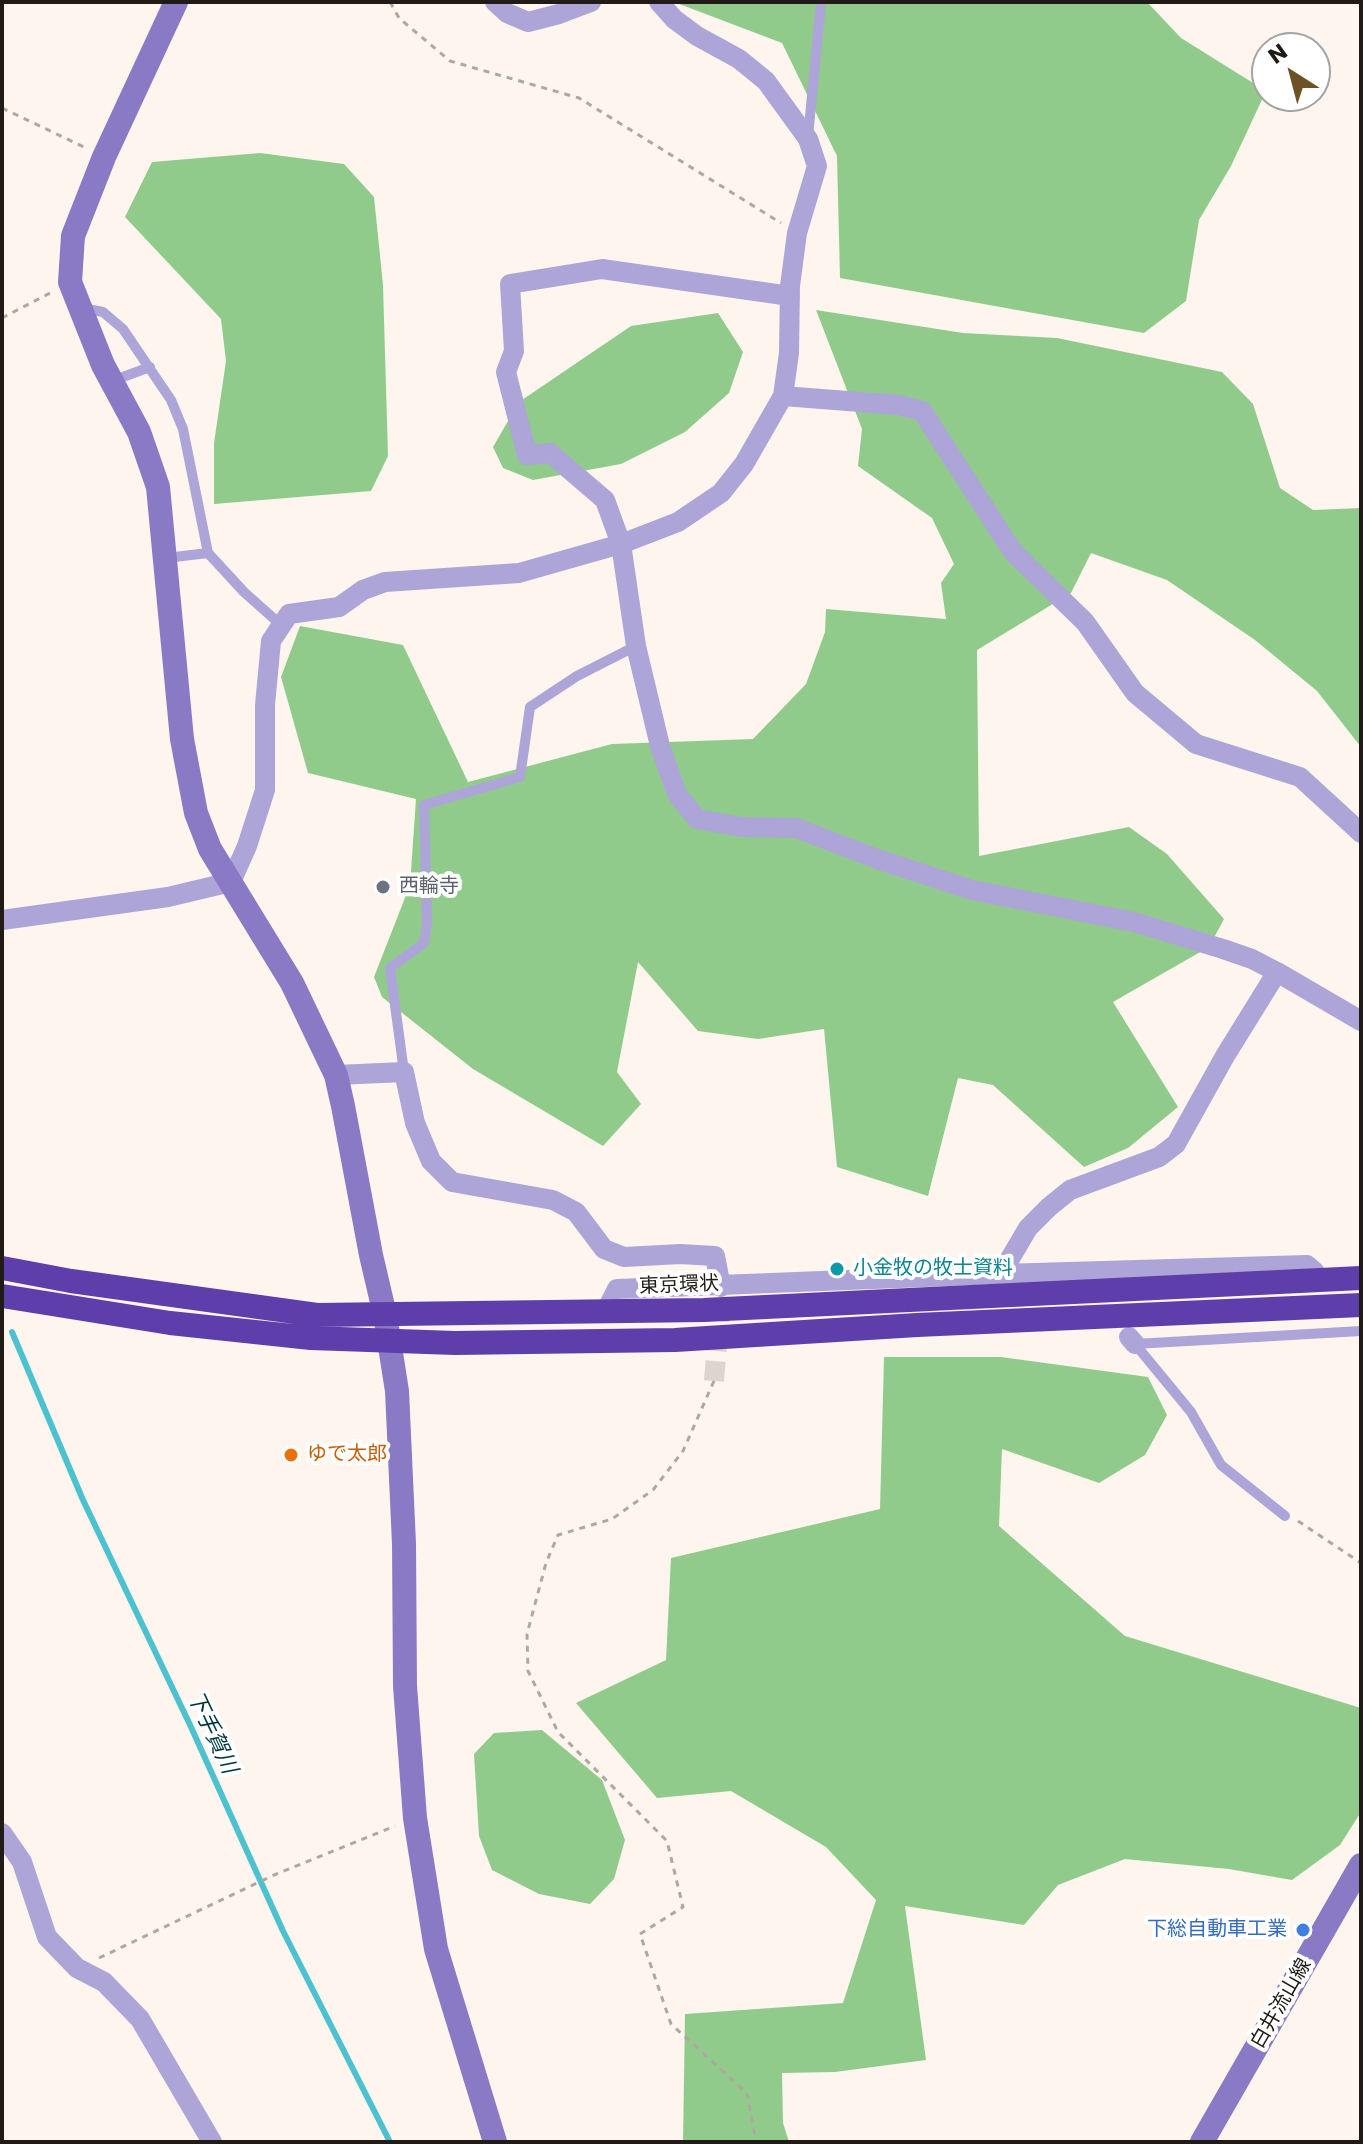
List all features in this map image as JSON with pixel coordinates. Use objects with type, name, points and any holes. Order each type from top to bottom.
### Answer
[{"type":"highway","name":"東京環状","points":[[2,1268],[71,1281],[317,1315],[455,1343],[675,1340],[917,1325],[1361,1305]]},
{"type":"highway","name":"東京環状","points":[[2,1296],[170,1323],[311,1338],[387,1327],[605,1313],[1361,1278]]},
{"type":"highway","points":[[1324,1280],[1333,1306]]},
{"type":"highway","points":[[916,1298],[917,1325]]},
{"type":"street","points":[[176,2],[104,157],[73,236],[70,282],[112,381],[139,432],[158,487],[182,739],[196,813],[210,849],[292,983],[336,1075],[397,1391],[404,1544],[405,1686],[415,1818],[436,1949],[495,2142]]},
{"type":"street","points":[[495,2],[507,13],[528,22],[591,2]]},
{"type":"street","points":[[231,882],[247,846],[265,790],[265,705],[271,641],[289,614],[339,607],[363,590],[385,582],[519,573],[621,544],[678,522],[721,493],[744,464],[783,396],[797,233],[817,166],[808,139],[766,81],[739,59],[685,28],[659,2]]},
{"type":"street","points":[[790,296],[602,269],[510,284],[514,351],[506,372],[527,455],[550,453],[605,500],[621,544],[636,646],[660,746],[677,794],[697,819],[741,827],[796,828],[972,890],[1134,922],[1238,954],[1277,972],[1361,1021]]},
{"type":"street","points":[[783,396],[899,405],[922,411],[1013,552],[1085,622],[1135,693],[1196,744],[1300,777],[1361,833]]},
{"type":"street","points":[[2,920],[168,897],[231,882]]},
{"type":"street","points":[[1001,1274],[1028,1228],[1070,1190],[1159,1157],[1176,1144],[1277,972]]},
{"type":"street","points":[[336,1075],[404,1072],[415,1123],[431,1161],[452,1182],[553,1200],[576,1212],[604,1249],[624,1257],[715,1256],[721,1287]]},
{"type":"street","points":[[605,1313],[617,1289],[1307,1265],[1324,1280]]},
{"type":"street","points":[[2,1833],[22,1862],[47,1937],[77,1968],[104,1982],[140,2019],[212,2142]]},
{"type":"street","name":"白井流山線","points":[[1202,2142],[1361,1865]]},
{"type":"lane","points":[[808,139],[821,2]]},
{"type":"lane","points":[[80,308],[103,312],[123,329],[171,400],[183,429],[208,553],[244,592],[281,625]]},
{"type":"lane","points":[[112,381],[150,367]]},
{"type":"lane","points":[[166,558],[208,553]]},
{"type":"lane","points":[[404,1072],[390,968],[424,943],[427,923],[424,805],[520,777],[530,707],[577,676],[636,646]]},
{"type":"lane","points":[[1285,1516],[1221,1465],[1191,1412],[1132,1340],[1361,1331]]},
{"type":"path","points":[[390,2],[399,18],[450,61],[579,98],[797,233]]},
{"type":"path","points":[[2,108],[104,157]]},
{"type":"path","points":[[2,318],[70,282]]},
{"type":"path","points":[[714,1381],[683,1451],[653,1490],[612,1519],[558,1535],[546,1563],[527,1634],[528,1671],[558,1732],[667,1841],[683,1907],[640,1934],[671,2024],[747,2093],[756,2142]]},
{"type":"path","points":[[1285,1516],[1305,1523],[1361,1563]]},
{"type":"path","points":[[77,1968],[274,1875],[415,1818]]},
{"type":"green space","points":[[674,2],[1147,2],[1181,38],[1251,82],[1251,112],[1256,112],[1231,166],[1199,220],[1186,301],[1144,333],[840,278],[837,156],[782,43]]},
{"type":"green space","points":[[260,153],[344,164],[374,197],[383,285],[388,456],[371,491],[214,504],[214,443],[226,361],[221,319],[125,217],[152,162]]},
{"type":"green space","points":[[816,310],[963,333],[1057,338],[1222,372],[1253,404],[1280,488],[1313,510],[1361,508],[1361,747],[1317,691],[1255,640],[1167,580],[1091,553],[1071,593],[977,650],[979,856],[1129,827],[1167,854],[1224,919],[1209,947],[1113,1002],[1178,1107],[1128,1148],[1084,1167],[993,1085],[958,1078],[928,1196],[837,1167],[824,1029],[758,1039],[698,1031],[638,962],[617,1072],[641,1104],[603,1146],[473,1069],[382,997],[374,977],[410,885],[416,799],[308,773],[281,677],[300,626],[403,645],[468,782],[612,744],[753,739],[806,684],[825,632],[826,609],[946,619],[941,583],[954,564],[932,518],[858,466],[862,429]]},
{"type":"green space","points":[[718,313],[743,352],[729,393],[685,432],[621,464],[533,480],[503,468],[493,447],[519,402],[631,326]]},
{"type":"green space","points":[[884,1357],[1001,1357],[1148,1377],[1167,1415],[1145,1455],[1099,1483],[1002,1449],[999,1526],[1125,1636],[1361,1708],[1361,1812],[1340,1845],[1292,1880],[1229,1869],[1125,1859],[1058,1885],[1024,1925],[905,1906],[926,2060],[835,2072],[782,2073],[783,2123],[789,2142],[683,2142],[685,2014],[843,2003],[876,1900],[826,1847],[731,1791],[657,1798],[576,1703],[666,1660],[671,1558],[880,1509]]},
{"type":"green space","points":[[542,1730],[602,1780],[625,1840],[614,1879],[590,1904],[539,1894],[492,1870],[479,1836],[474,1754],[494,1733]]},
{"type":"waterway","name":"下手賀川","points":[[12,1332],[83,1500],[191,1727],[283,1931],[390,2142]]},
{"type":"tunnel","points":[[714,1381],[721,1295]]},
{"type":"place","name":"西輪寺","points":[[383,887]]},
{"type":"place","name":"小金牧の牧士資料","points":[[837,1269]]},
{"type":"place","name":"ゆで太郎","points":[[291,1455]]},
{"type":"place","name":"下総自動車工業","points":[[1303,1930]]}]
